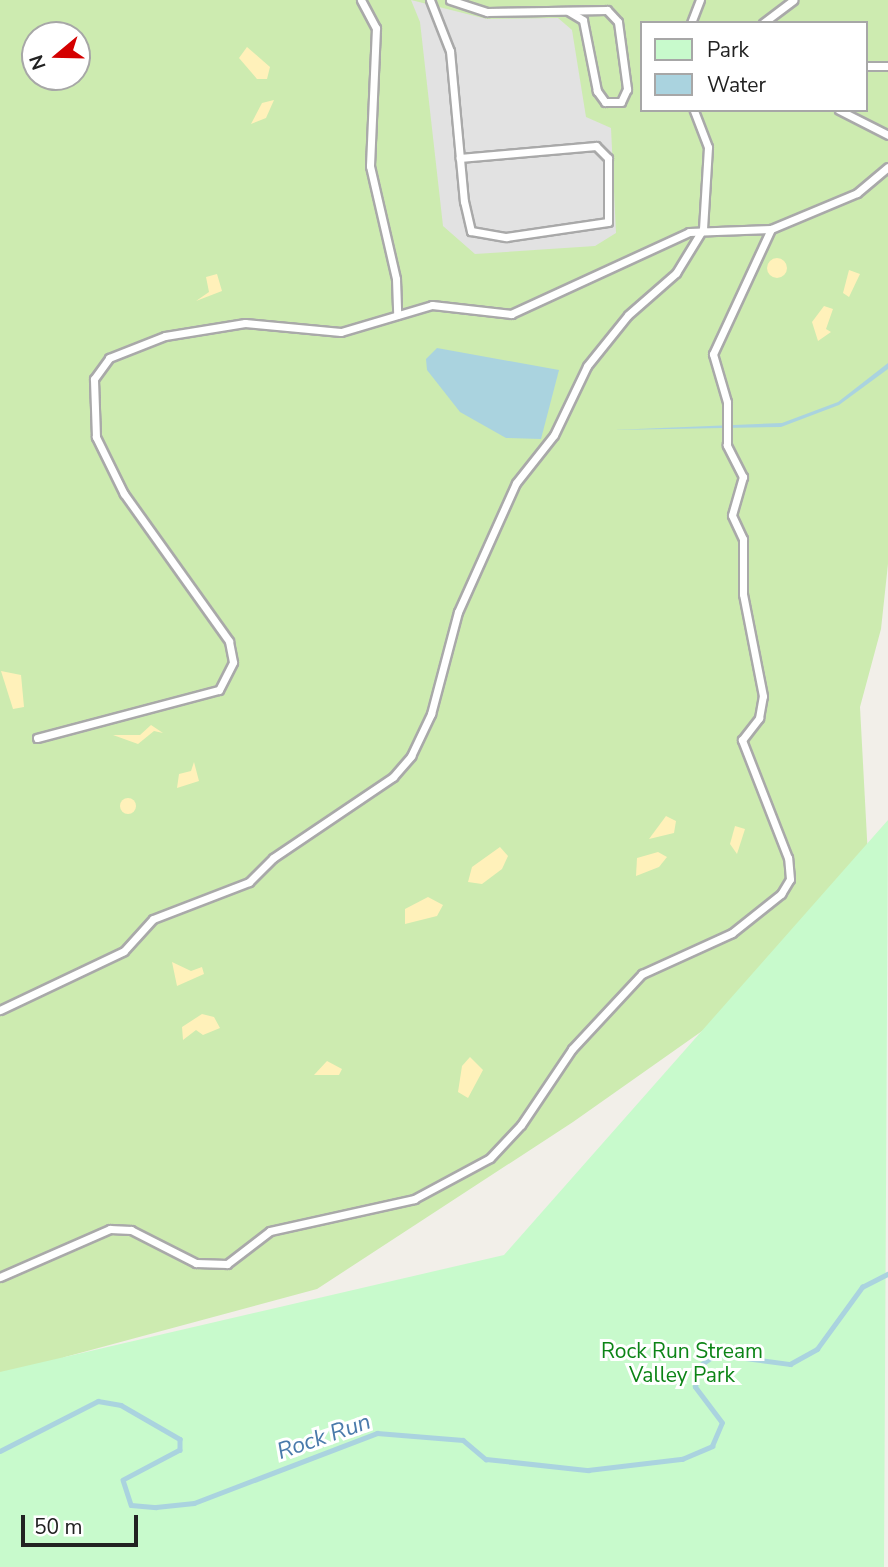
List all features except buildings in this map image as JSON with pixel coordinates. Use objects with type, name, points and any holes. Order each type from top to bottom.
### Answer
[{"type":"lane","points":[[361,0],[376,28],[370,166],[396,279],[397,315]]},
{"type":"lane","points":[[430,0],[450,51],[460,158],[467,218],[480,237],[608,222],[608,158],[596,146],[460,158]]},
{"type":"lane","points":[[450,0],[487,12],[607,10],[618,22],[627,89],[621,102],[605,102],[597,91],[583,20],[568,11]]},
{"type":"lane","points":[[692,21],[700,0]]},
{"type":"lane","points":[[766,21],[793,0]]},
{"type":"lane","points":[[867,66],[888,66]]},
{"type":"lane","points":[[0,1010],[124,951],[153,919],[249,883],[274,858],[393,776],[423,736],[458,612],[516,484],[554,435],[587,366],[628,315],[676,273],[703,229],[708,147],[695,112]]},
{"type":"lane","points":[[843,112],[888,135]]},
{"type":"lane","points":[[37,738],[219,690],[233,662],[229,641],[124,494],[100,447],[91,410],[94,379],[109,358],[202,328],[245,323],[341,332],[432,305],[512,314],[703,229],[771,229],[857,193],[888,167]]},
{"type":"lane","points":[[0,1277],[110,1229],[131,1230],[196,1263],[227,1264],[270,1231],[414,1199],[490,1158],[521,1125],[572,1049],[642,974],[714,943],[769,907],[790,870],[743,750],[742,740],[759,718],[763,696],[743,593],[743,539],[732,515],[743,477],[727,445],[727,402],[713,354],[771,229]]},
{"type":"green space","points":[[0,0],[888,0],[888,564],[881,629],[860,707],[868,857],[783,974],[573,1122],[317,1289],[65,1357],[0,1385]]},
{"type":"green space","name":"Rock Run Stream Valley Park","points":[[888,820],[884,1567],[0,1567],[0,1372],[504,1255]]},
{"type":"sand","points":[[247,47],[270,67],[267,79],[257,79],[239,58]]},
{"type":"sand","points":[[274,100],[266,118],[251,124],[262,103]]},
{"type":"sand","points":[[773,258],[781,258],[787,268],[781,278],[773,278],[767,272],[767,264]]},
{"type":"sand","points":[[849,270],[860,274],[849,297],[843,293]]},
{"type":"sand","points":[[217,274],[222,291],[196,301],[209,292],[206,277]]},
{"type":"sand","points":[[824,306],[833,309],[826,329],[831,332],[818,341],[812,322]]},
{"type":"sand","points":[[1,671],[21,675],[24,707],[13,709]]},
{"type":"sand","points":[[151,725],[163,733],[154,731],[138,744],[113,735],[140,735]]},
{"type":"sand","points":[[194,762],[199,781],[177,788],[179,774],[191,771]]},
{"type":"sand","points":[[128,798],[136,806],[128,814],[120,806]]},
{"type":"sand","points":[[666,816],[676,821],[674,833],[649,839]]},
{"type":"sand","points":[[735,826],[745,829],[737,854],[730,844]]},
{"type":"sand","points":[[500,847],[508,856],[502,869],[482,884],[468,882],[472,867]]},
{"type":"sand","points":[[658,852],[667,857],[659,867],[636,876],[637,858]]},
{"type":"sand","points":[[428,897],[443,905],[437,916],[405,924],[405,909]]},
{"type":"sand","points":[[172,962],[191,971],[202,967],[204,974],[177,986]]},
{"type":"sand","points":[[202,1014],[214,1017],[220,1028],[203,1035],[196,1030],[183,1040],[182,1027]]},
{"type":"sand","points":[[470,1057],[483,1070],[468,1098],[458,1092],[462,1066]]},
{"type":"sand","points":[[327,1061],[342,1069],[339,1075],[314,1075]]},
{"type":"shaded area","points":[[411,0],[487,19],[558,18],[572,30],[586,117],[611,128],[616,233],[595,246],[475,254],[443,226],[420,22]]},
{"type":"water","points":[[437,348],[559,370],[541,439],[506,438],[460,412],[427,370],[426,359]]},
{"type":"water","points":[[888,363],[888,369],[839,405],[781,427],[613,430],[782,423],[838,402]]},
{"type":"waterway","name":"Rock Run","points":[[0,1451],[98,1401],[121,1405],[180,1439],[180,1450],[123,1480],[131,1505],[156,1507],[194,1503],[377,1433],[463,1440],[486,1459],[588,1470],[682,1459],[712,1446],[722,1423],[695,1387],[699,1366],[716,1354],[790,1364],[817,1349],[862,1287],[888,1274]]}]
